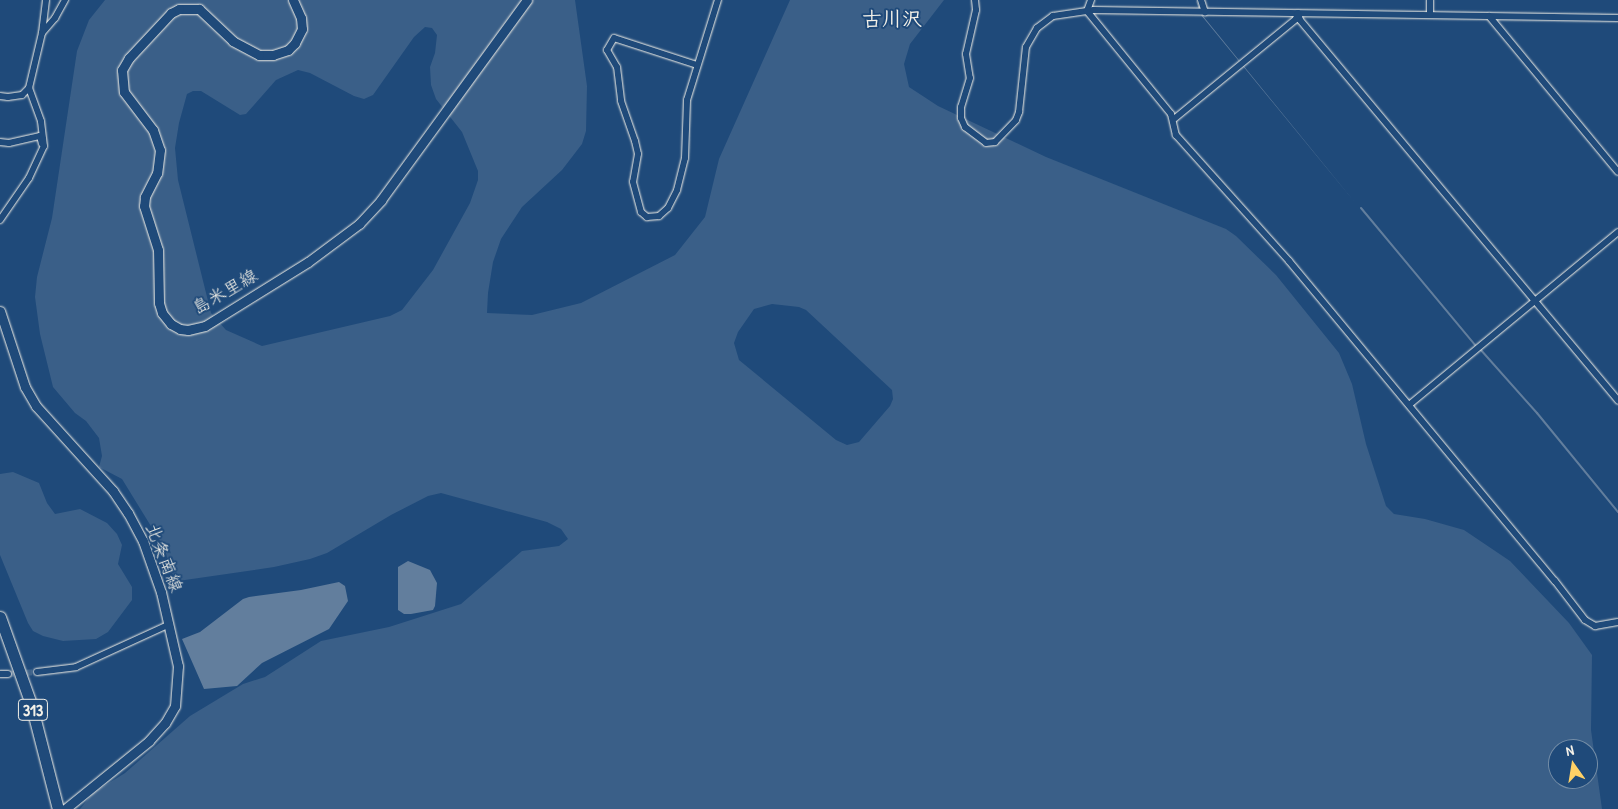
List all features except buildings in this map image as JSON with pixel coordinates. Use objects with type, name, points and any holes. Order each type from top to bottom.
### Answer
[{"type":"highway","name":"313","points":[[0,617],[32,704],[57,808]]},
{"type":"highway","name":"313","points":[[0,635],[57,808]]},
{"type":"street","points":[[0,96],[22,95],[29,88],[42,33],[46,0]]},
{"type":"street","points":[[42,33],[55,18],[65,0]]},
{"type":"street","name":"島米里線","points":[[293,0],[301,18],[302,29],[288,50],[274,55],[258,54],[233,40],[199,9],[179,8],[171,12],[129,58],[122,70],[124,92],[153,130],[160,150],[157,173],[144,206],[158,250],[159,303],[162,313],[171,324],[180,329],[188,330],[204,326],[308,262],[359,224],[381,200],[526,0]]},
{"type":"street","points":[[697,65],[614,38],[607,50],[617,67],[621,101],[636,148],[637,168],[633,182],[641,212],[647,217],[659,216],[668,208],[678,190],[685,158],[687,100],[718,0]]},
{"type":"street","points":[[975,0],[976,10],[966,54],[970,78],[961,107],[962,118],[966,127],[986,143],[995,142],[1016,120],[1019,112],[1024,57],[1037,28],[1053,16],[1087,11],[1618,18]]},
{"type":"street","points":[[1087,11],[1091,0]]},
{"type":"street","points":[[1201,0],[1205,12]]},
{"type":"street","points":[[1430,0],[1430,15]]},
{"type":"street","points":[[1087,11],[1174,119]]},
{"type":"street","points":[[1298,13],[1296,19],[1174,119],[1173,124],[1176,135],[1289,262],[1409,404],[1556,581],[1585,620],[1595,626],[1618,622]]},
{"type":"street","points":[[1298,13],[1300,20],[1618,400]]},
{"type":"street","points":[[1489,16],[1618,172]]},
{"type":"street","points":[[0,220],[29,178],[43,150],[45,136],[29,88]]},
{"type":"street","points":[[0,142],[9,143],[40,136],[43,150]]},
{"type":"street","points":[[1409,404],[1618,232]]},
{"type":"street","name":"北条南線","points":[[0,311],[4,335],[25,387],[36,406],[107,484],[128,513],[152,564],[170,624],[178,666],[178,687],[175,706],[165,723],[150,741],[57,808]]},
{"type":"street","points":[[37,672],[76,667],[170,624]]},
{"type":"street","points":[[0,674],[8,674]]},
{"type":"shaded area","points":[[105,0],[575,0],[587,86],[586,131],[582,144],[562,170],[522,207],[501,239],[493,262],[488,293],[487,313],[532,315],[581,303],[675,255],[705,217],[719,159],[790,0],[944,0],[910,44],[904,64],[909,87],[938,106],[1046,157],[1226,229],[1236,236],[1276,275],[1339,353],[1352,384],[1366,444],[1386,506],[1394,514],[1425,519],[1464,530],[1510,561],[1569,623],[1592,655],[1592,739],[1548,739],[1548,789],[1598,789],[1598,780],[1602,809],[80,809],[93,793],[125,773],[190,716],[243,684],[265,677],[321,641],[389,627],[461,604],[522,551],[559,546],[568,539],[561,529],[547,522],[441,493],[428,496],[391,515],[327,553],[310,559],[274,567],[178,581],[170,571],[165,549],[122,479],[99,467],[102,456],[99,438],[86,421],[75,413],[53,387],[40,334],[35,297],[37,277],[52,218],[77,51],[89,20]],"holes":[[[425,27],[432,28],[437,35],[435,53],[430,67],[431,85],[436,99],[462,132],[478,171],[478,180],[470,203],[433,270],[402,310],[390,316],[262,346],[226,330],[211,313],[178,180],[175,148],[179,123],[187,94],[193,91],[201,91],[240,115],[246,114],[276,80],[298,70],[310,73],[354,96],[364,99],[373,95],[414,37]],[[772,304],[799,307],[806,310],[892,390],[893,399],[890,406],[859,442],[847,445],[836,440],[739,360],[734,343],[738,332],[754,309]]]},
{"type":"shaded area","points":[[1196,0],[1203,16],[1357,205],[1201,15]]},
{"type":"shaded area","points":[[13,472],[39,483],[47,503],[55,514],[80,509],[107,523],[117,534],[122,545],[118,564],[132,587],[132,600],[108,632],[96,639],[63,641],[43,636],[33,631],[28,623],[0,555],[0,474]]},
{"type":"shaded area","points":[[408,561],[430,570],[437,583],[433,610],[404,614],[398,610],[398,567]]},
{"type":"shaded area","points":[[339,582],[345,586],[348,601],[329,629],[262,663],[237,686],[204,689],[182,639],[200,632],[243,599]]},
{"type":"waterway","points":[[1361,208],[1476,346]]},
{"type":"waterway","points":[[1480,349],[1537,413],[1618,512]]},
{"type":"tunnel","points":[[8,674],[37,672]]},
{"type":"district","name":"古川沢","points":[[892,18]]}]
